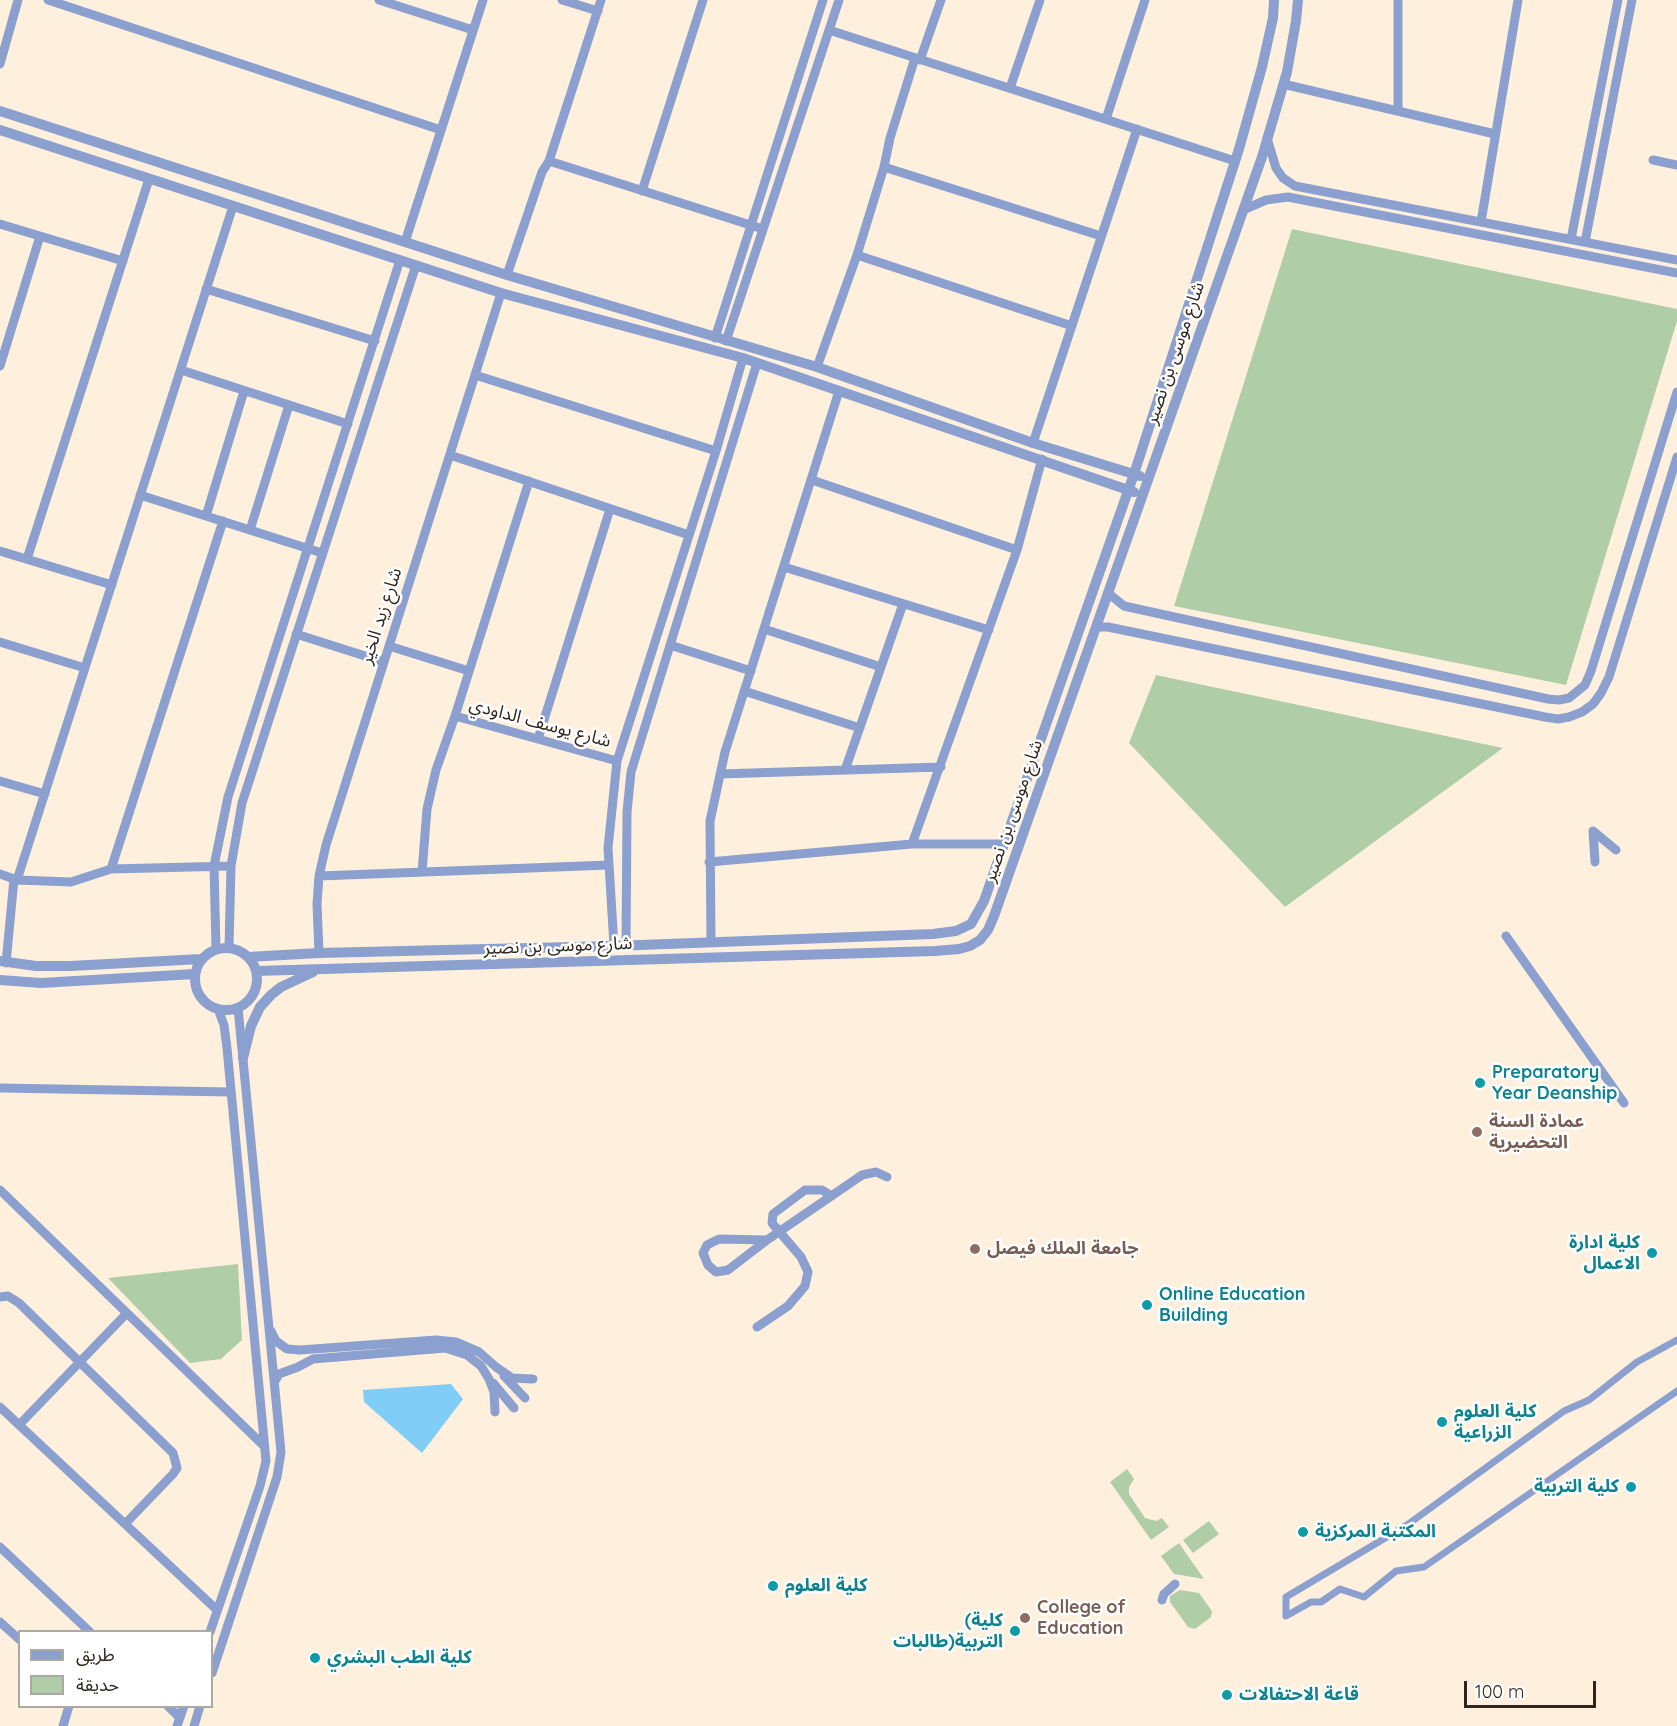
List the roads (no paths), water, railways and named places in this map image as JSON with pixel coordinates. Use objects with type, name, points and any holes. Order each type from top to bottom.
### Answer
[{"type":"street","points":[[0,64],[18,0]]},
{"type":"street","points":[[48,0],[441,130]]},
{"type":"street","points":[[379,0],[404,4],[473,30]]},
{"type":"street","points":[[405,242],[483,0]]},
{"type":"street","points":[[562,0],[598,11]]},
{"type":"street","points":[[507,275],[542,172],[549,161],[601,0]]},
{"type":"street","points":[[642,191],[703,0]]},
{"type":"street","points":[[721,340],[750,225],[823,0]]},
{"type":"street","points":[[721,340],[763,230],[840,0]]},
{"type":"street","points":[[817,367],[857,255],[884,167],[890,138],[940,0]]},
{"type":"street","points":[[1010,88],[1040,0]]},
{"type":"street","points":[[1106,119],[1145,0]]},
{"type":"street","name":"شارع موسى بن نصير","points":[[248,957],[933,934],[964,929],[977,916],[1004,844],[1134,474],[1235,161],[1262,67],[1273,18],[1274,0]]},
{"type":"street","name":"شارع موسى بن نصير","points":[[256,971],[935,951],[959,949],[980,940],[991,923],[1243,210],[1283,84],[1298,0]]},
{"type":"street","points":[[1398,0],[1398,111]]},
{"type":"street","points":[[1480,222],[1518,0]]},
{"type":"street","points":[[1571,239],[1618,0]]},
{"type":"street","points":[[1585,242],[1632,0]]},
{"type":"street","points":[[830,30],[1235,161]]},
{"type":"street","points":[[1283,84],[1495,134]]},
{"type":"street","points":[[0,111],[507,275],[817,367],[1033,442],[1149,478]]},
{"type":"street","points":[[1033,442],[1137,129]]},
{"type":"street","points":[[0,130],[501,293],[743,358],[1143,495]]},
{"type":"street","points":[[1267,138],[1276,168],[1283,178],[1295,186],[1677,260]]},
{"type":"street","points":[[1653,160],[1677,165]]},
{"type":"street","points":[[549,161],[763,230]]},
{"type":"street","points":[[884,167],[1101,236]]},
{"type":"street","points":[[27,559],[149,179]]},
{"type":"street","points":[[1243,210],[1266,200],[1288,197],[1677,273]]},
{"type":"street","points":[[201,959],[70,966],[36,966],[3,962],[16,879],[233,206]]},
{"type":"street","points":[[0,224],[123,261]]},
{"type":"street","points":[[0,366],[40,236]]},
{"type":"street","points":[[857,255],[1072,326]]},
{"type":"street","points":[[216,949],[214,866],[228,797],[400,260]]},
{"type":"street","points":[[229,948],[231,866],[242,802],[416,265]]},
{"type":"street","points":[[206,289],[375,341]]},
{"type":"street","name":"شارع زيد الخير","points":[[319,953],[317,904],[319,876],[326,845],[501,293]]},
{"type":"street","points":[[614,946],[608,848],[617,761],[716,451],[743,358]]},
{"type":"street","points":[[626,946],[627,812],[631,772],[757,363]]},
{"type":"street","points":[[181,370],[348,424]]},
{"type":"street","points":[[475,375],[716,451]]},
{"type":"street","points":[[206,516],[244,390]]},
{"type":"street","points":[[711,942],[710,822],[724,752],[839,391]]},
{"type":"street","points":[[1108,593],[1124,606],[1548,699],[1569,698],[1585,685],[1591,671],[1677,392]]},
{"type":"street","points":[[250,530],[289,405]]},
{"type":"street","points":[[450,455],[689,535]]},
{"type":"street","points":[[1096,627],[1108,627],[1545,717],[1558,719],[1569,717],[1593,704],[1609,677],[1677,457]]},
{"type":"street","points":[[912,844],[1017,550],[1042,459]]},
{"type":"street","points":[[812,480],[1017,550]]},
{"type":"street","points":[[422,872],[427,809],[435,770],[455,716],[529,481]]},
{"type":"street","points":[[140,495],[322,552]]},
{"type":"street","points":[[538,739],[610,509]]},
{"type":"street","points":[[111,869],[223,521]]},
{"type":"street","points":[[0,551],[112,585]]},
{"type":"street","points":[[784,567],[988,630]]},
{"type":"street","points":[[845,770],[903,604]]},
{"type":"street","points":[[764,628],[881,667]]},
{"type":"street","points":[[296,634],[384,662]]},
{"type":"street","points":[[0,642],[85,668]]},
{"type":"street","points":[[670,645],[751,671]]},
{"type":"street","points":[[389,646],[469,671]]},
{"type":"street","points":[[648,668],[661,672]]},
{"type":"street","points":[[744,691],[860,728]]},
{"type":"street","name":"شارع يوسف الداودي","points":[[455,716],[617,761]]},
{"type":"street","points":[[720,774],[941,767]]},
{"type":"street","points":[[0,781],[45,794]]},
{"type":"street","points":[[1595,862],[1593,831],[1616,850]]},
{"type":"street","points":[[709,862],[912,844],[1004,844]]},
{"type":"street","points":[[319,876],[609,865]]},
{"type":"street","points":[[0,874],[16,879],[71,882],[111,869],[231,866]]},
{"type":"street","points":[[1506,936],[1624,1103]]},
{"type":"street","points":[[229,948],[248,957],[256,971],[256,985],[253,994],[246,1002],[238,1008],[228,1010],[209,1005],[201,998],[196,989],[195,974],[201,959],[209,952],[229,948]]},
{"type":"street","points":[[243,1058],[251,1026],[260,1007],[271,994],[281,987],[318,969]]},
{"type":"street","points":[[0,981],[41,983],[195,974]]},
{"type":"street","points":[[213,1670],[277,1477],[281,1452],[238,1008]]},
{"type":"street","points":[[211,1630],[260,1486],[266,1461],[224,1025],[218,1009]]},
{"type":"street","points":[[0,1088],[231,1092]]},
{"type":"street","points":[[767,1240],[719,1239],[707,1245],[704,1253],[708,1265],[716,1272],[728,1270],[767,1240],[861,1176],[876,1172],[887,1177]]},
{"type":"street","points":[[0,1190],[264,1446]]},
{"type":"street","points":[[757,1327],[775,1317],[788,1306],[805,1286],[808,1272],[801,1257],[772,1222],[773,1214],[805,1190],[822,1190],[832,1196]]},
{"type":"street","points":[[0,1297],[8,1296],[20,1303],[173,1453],[177,1468],[173,1474],[125,1524]]},
{"type":"street","points":[[20,1425],[127,1313]]},
{"type":"street","points":[[269,1329],[276,1341],[287,1349],[300,1350],[436,1340],[456,1342],[479,1352],[525,1398]]},
{"type":"street","points":[[1677,1340],[1637,1362],[1589,1400],[1564,1411],[1407,1525],[1286,1597],[1286,1616],[1311,1602],[1321,1602],[1340,1589],[1364,1597],[1396,1571],[1424,1567],[1677,1390]]},
{"type":"street","points":[[274,1381],[279,1374],[298,1368],[313,1359],[445,1348],[467,1354],[481,1366],[514,1408]]},
{"type":"street","points":[[498,1369],[512,1378],[533,1378]]},
{"type":"street","points":[[489,1379],[494,1392],[495,1412]]},
{"type":"street","points":[[0,1407],[217,1610]]},
{"type":"street","points":[[0,1547],[88,1630]]},
{"type":"street","points":[[1162,1600],[1164,1594],[1175,1584]]},
{"type":"street","points":[[0,1622],[18,1638]]},
{"type":"street","points":[[63,1726],[69,1708]]},
{"type":"street","points":[[169,1708],[178,1722]]},
{"type":"street","points":[[178,1722],[184,1708]]},
{"type":"street","points":[[194,1726],[200,1708]]},
{"type":"water","points":[[451,1384],[463,1399],[422,1453],[364,1402],[363,1390]]},
{"type":"place","name":"Preparatory Year Deanship","points":[[1480,1083]]},
{"type":"place","name":"عمادة السنة التحضيرية","points":[[1477,1132]]},
{"type":"place","name":"جامعة الملك فيصل","points":[[975,1249]]},
{"type":"place","name":"كلية ادارة الاعمال","points":[[1652,1253]]},
{"type":"place","name":"Online Education Building","points":[[1147,1305]]},
{"type":"place","name":"كلية العلوم الزراعية","points":[[1442,1422]]},
{"type":"place","name":"كلية التربية","points":[[1631,1487]]},
{"type":"place","name":"المكتبة المركزية","points":[[1303,1532]]},
{"type":"place","name":"كلية العلوم","points":[[773,1586]]},
{"type":"place","name":"College of Education","points":[[1025,1618]]},
{"type":"place","name":"(كلية التربية(طالبات","points":[[1015,1631]]},
{"type":"place","name":"كلية الطب البشري","points":[[315,1658]]},
{"type":"place","name":"قاعة الاحتفالات","points":[[1227,1695]]}]
